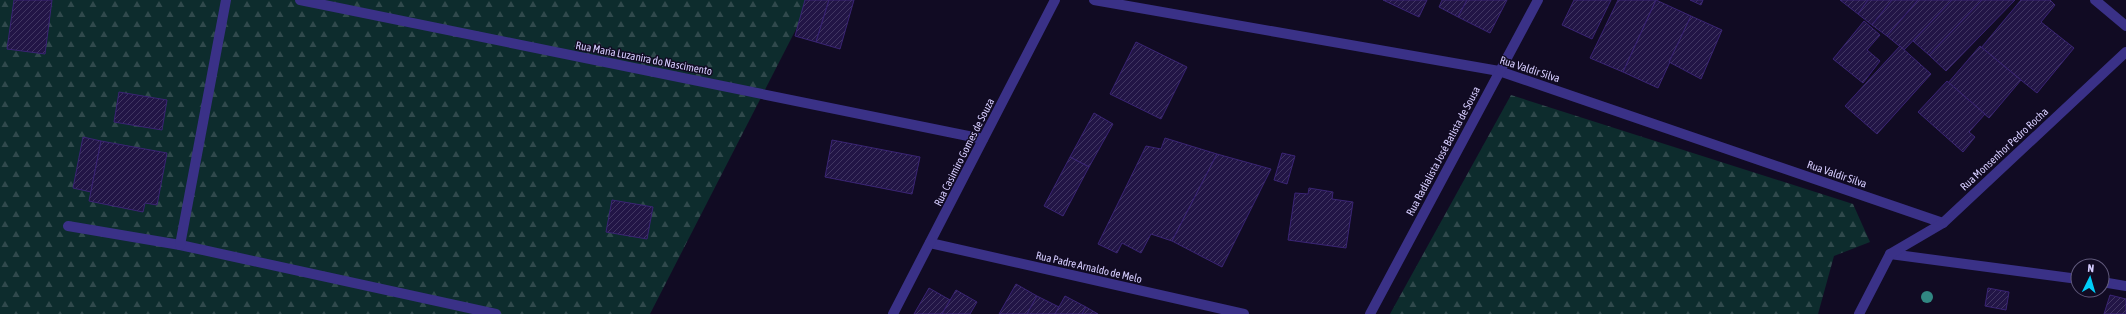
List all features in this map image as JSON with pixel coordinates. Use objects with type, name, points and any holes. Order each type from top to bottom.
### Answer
[{"type":"street","points":[[180,245],[226,0]]},
{"type":"street","name":"Rua Maria Luzanira do Nascimento","points":[[300,0],[983,139]]},
{"type":"street","name":"Rua Casimiro Gomes de Souza","points":[[893,314],[1055,0]]},
{"type":"street","name":"Rua Valdir Silva","points":[[1094,0],[1499,71],[1943,223]]},
{"type":"street","name":"Rua Radialista José Batista de Sousa","points":[[1370,314],[1538,0]]},
{"type":"street","points":[[2095,0],[2126,26]]},
{"type":"street","name":"Rua Monsenhor Pedro Rocha","points":[[1890,254],[1943,223],[2126,52]]},
{"type":"street","points":[[68,226],[180,245],[496,314]]},
{"type":"street","name":"Rua Padre Arnaldo de Melo","points":[[930,244],[1244,314]]},
{"type":"street","points":[[1859,314],[1890,254],[2070,278]]},
{"type":"street","points":[[2110,283],[2126,286]]},
{"type":"green space","points":[[0,0],[811,0],[650,314],[0,314]]},
{"type":"green space","points":[[1511,95],[1853,204],[1870,242],[1834,256],[1818,314],[1390,314]]},
{"type":"building","points":[[14,0],[52,0],[45,54],[7,49]]},
{"type":"building","points":[[805,0],[829,0],[816,42],[795,36]]},
{"type":"building","points":[[829,0],[854,0],[840,49],[816,42]]},
{"type":"building","points":[[1383,0],[1427,0],[1419,17]]},
{"type":"building","points":[[1442,0],[1467,0],[1458,17],[1439,7]]},
{"type":"building","points":[[1467,0],[1507,0],[1490,33],[1458,17]]},
{"type":"building","points":[[1574,0],[1611,0],[1592,39],[1562,25]]},
{"type":"building","points":[[1618,0],[1656,0],[1623,72],[1590,58]]},
{"type":"building","points":[[1656,0],[1691,16],[1658,88],[1623,72]]},
{"type":"building","points":[[1690,0],[1703,0],[1701,5]]},
{"type":"building","points":[[1840,0],[1868,0],[1858,14]]},
{"type":"building","points":[[1868,0],[1892,0],[1872,25],[1858,14]]},
{"type":"building","points":[[1892,0],[1918,0],[1887,36],[1872,25]]},
{"type":"building","points":[[1918,0],[1952,0],[1904,50],[1887,36]]},
{"type":"building","points":[[1952,0],[1982,0],[1929,55],[1913,41]]},
{"type":"building","points":[[1982,0],[2015,0],[1946,71],[1929,55]]},
{"type":"building","points":[[2021,0],[2050,0],[2055,5],[2041,22],[2074,48],[2037,93],[1981,48]]},
{"type":"building","points":[[1691,16],[1722,30],[1701,79],[1669,62]]},
{"type":"building","points":[[1864,21],[1880,35],[1867,50],[1880,61],[1863,83],[1833,59]]},
{"type":"building","points":[[1136,42],[1187,67],[1161,119],[1110,94]]},
{"type":"building","points":[[1900,46],[1931,74],[1877,134],[1845,106]]},
{"type":"building","points":[[1980,46],[2021,80],[1989,118],[1948,83]]},
{"type":"building","points":[[1947,81],[1985,114],[1969,132],[1975,137],[1963,152],[1918,112]]},
{"type":"building","points":[[119,92],[167,100],[162,130],[114,122]]},
{"type":"building","points":[[1094,113],[1113,124],[1089,167],[1070,157]]},
{"type":"building","points":[[83,137],[101,141],[91,192],[73,188]]},
{"type":"building","points":[[1165,138],[1217,154],[1172,241],[1151,234],[1141,253],[1122,243],[1117,253],[1098,244],[1146,146],[1161,149]]},
{"type":"building","points":[[832,140],[920,157],[912,194],[825,177]]},
{"type":"building","points":[[101,141],[167,153],[157,205],[145,203],[143,212],[89,201]]},
{"type":"building","points":[[1282,153],[1295,156],[1287,184],[1274,180]]},
{"type":"building","points":[[1217,154],[1271,169],[1222,267],[1172,241]]},
{"type":"building","points":[[1070,157],[1089,167],[1063,216],[1044,206]]},
{"type":"building","points":[[1309,188],[1333,192],[1332,199],[1353,202],[1346,248],[1288,240],[1295,193],[1308,194]]},
{"type":"building","points":[[612,200],[653,207],[647,239],[606,232]]},
{"type":"building","points":[[1016,284],[1037,296],[1027,314],[999,314]]},
{"type":"building","points":[[929,288],[950,300],[942,314],[914,314]]},
{"type":"building","points":[[1988,288],[2009,292],[2006,310],[1985,306]]},
{"type":"building","points":[[956,290],[977,302],[970,314],[942,314]]},
{"type":"building","points":[[2110,295],[2126,299],[2126,314],[2104,314]]},
{"type":"building","points":[[1037,296],[1059,307],[1055,314],[1027,314]]},
{"type":"building","points":[[1065,296],[1086,307],[1082,314],[1055,314]]},
{"type":"building","points":[[1086,307],[1098,314],[1082,314]]}]
